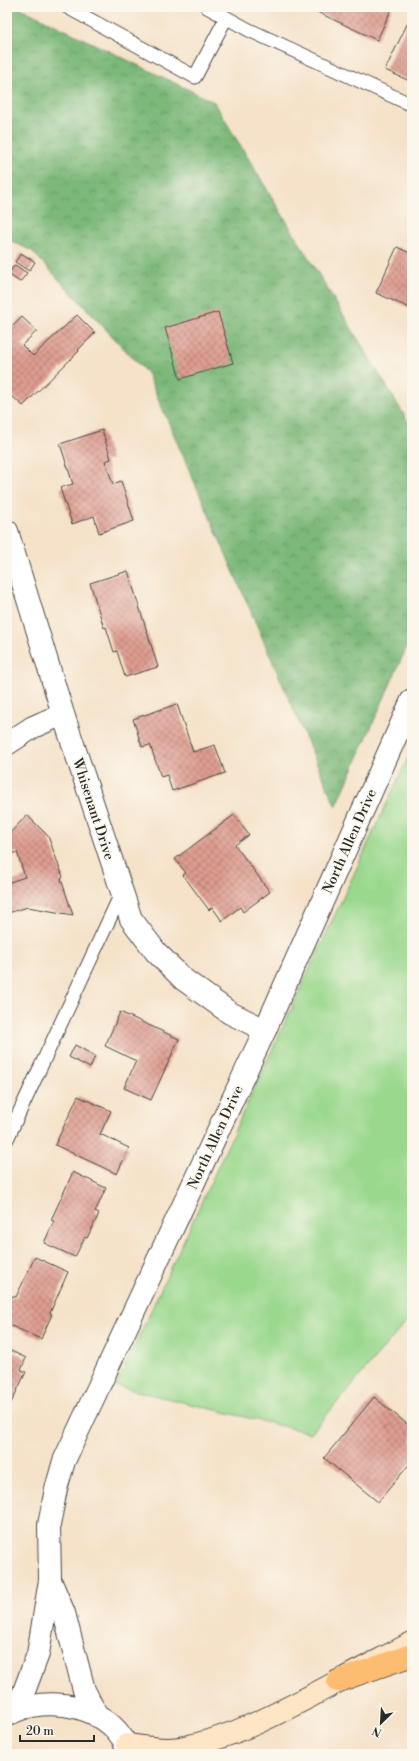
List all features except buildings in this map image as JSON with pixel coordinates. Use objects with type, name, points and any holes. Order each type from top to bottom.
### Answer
[{"type":"highway","points":[[338,1681],[412,1655]]},
{"type":"main road","points":[[128,1750],[178,1748],[212,1740],[308,1699],[338,1681],[412,1643]]},
{"type":"street","name":"Whisenant Drive","points":[[7,530],[121,894],[131,920],[156,952],[183,979],[230,1013],[264,1030]]},
{"type":"street","name":"North Allen Drive","points":[[12,1713],[38,1654],[50,1580],[49,1524],[56,1489],[64,1461],[264,1030],[412,700]]},
{"type":"street","points":[[7,744],[33,727],[64,714]]},
{"type":"street","name":"North Allen Drive","points":[[50,1580],[64,1613],[84,1690],[97,1716]]},
{"type":"street","points":[[12,1713],[41,1704],[58,1704],[79,1709],[97,1716],[113,1727],[128,1750]]},
{"type":"lane","points":[[67,7],[195,77],[226,18]]},
{"type":"lane","points":[[207,7],[249,30],[412,106]]},
{"type":"lane","points":[[7,1139],[121,894]]},
{"type":"green space","points":[[7,7],[18,7],[214,102],[412,428],[412,635],[336,807],[147,373],[32,251],[7,239]]},
{"type":"green space","points":[[412,749],[412,1315],[311,1433],[116,1386]]}]
